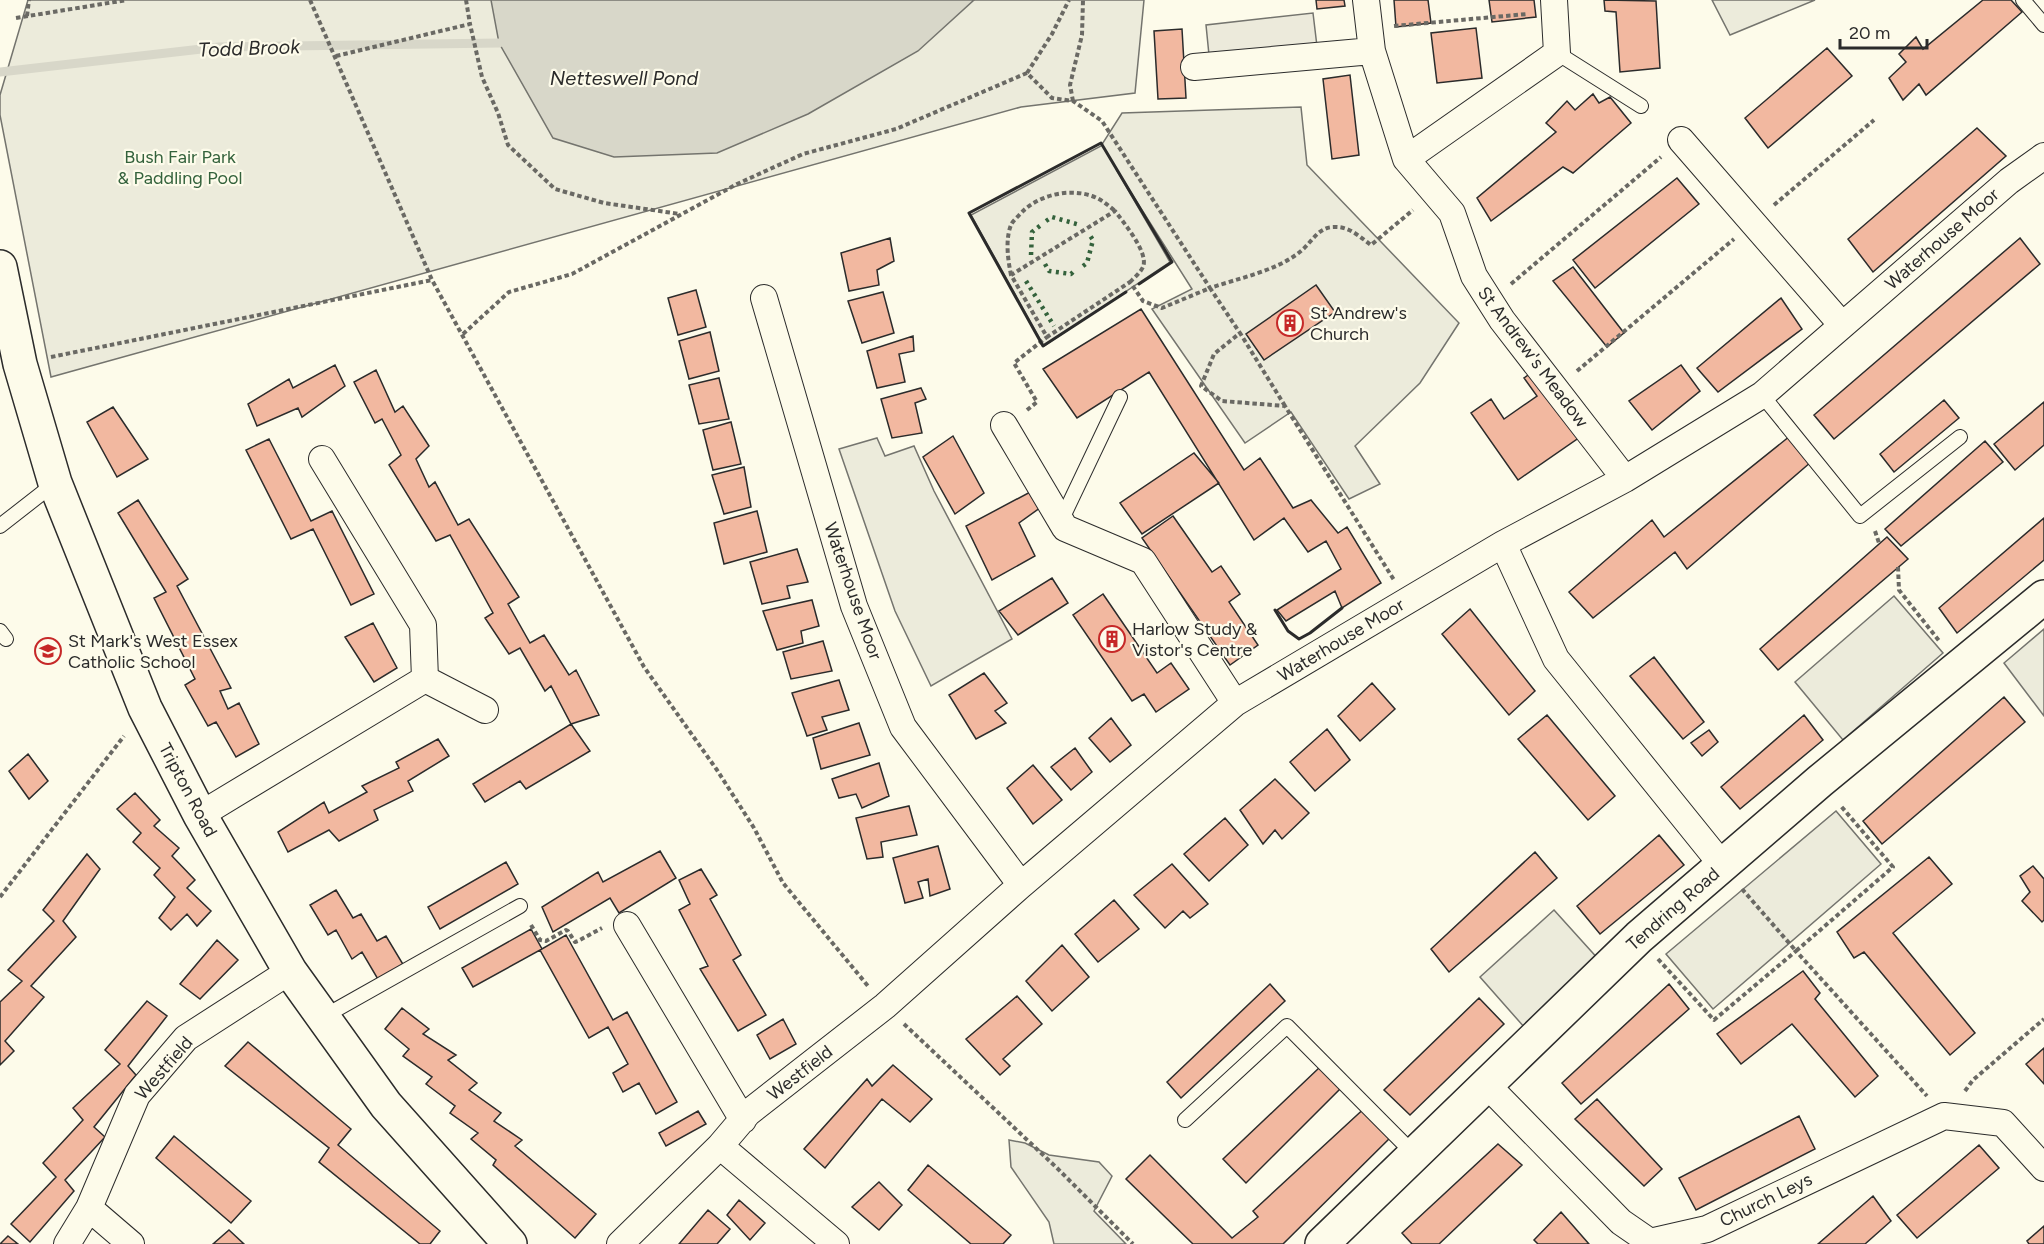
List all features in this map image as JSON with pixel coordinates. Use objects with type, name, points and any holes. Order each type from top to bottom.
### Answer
[{"type":"street","points":[[1366,0],[1371,39],[1406,159],[1557,53],[1555,6]]},
{"type":"street","points":[[1194,67],[1371,39]]},
{"type":"street","points":[[1681,140],[1842,326]]},
{"type":"street","name":"Waterhouse Moor","points":[[885,1006],[1021,885],[1235,703],[1503,544],[1625,479],[1762,395],[2009,181],[2044,156]]},
{"type":"street","name":"St Andrew's Meadow","points":[[1406,159],[1452,213],[1474,276],[1490,302],[1625,479]]},
{"type":"street","name":"Tripton Road","points":[[0,267],[20,364],[56,483],[145,708],[200,815],[290,971],[386,1105],[510,1244]]},
{"type":"street","name":"Waterhouse Moor","points":[[764,298],[854,606],[903,727],[1021,885]]},
{"type":"street","points":[[1004,425],[1065,528],[1143,561],[1235,703]]},
{"type":"street","points":[[322,459],[423,625],[424,679]]},
{"type":"street","points":[[1503,544],[1556,659],[1723,866]]},
{"type":"street","name":"Tendring Road","points":[[1322,1244],[1639,937],[1820,781],[2044,597]]},
{"type":"street","points":[[424,679],[485,710]]},
{"type":"street","points":[[200,815],[424,679]]},
{"type":"street","points":[[627,925],[743,1120]]},
{"type":"street","name":"Westfield","points":[[67,1244],[89,1208],[136,1095],[186,1038],[290,971]]},
{"type":"street","name":"Westfield","points":[[620,1244],[720,1146],[748,1113],[885,1006]]},
{"type":"street","name":"Church Leys","points":[[1486,1084],[1621,1222],[1650,1243],[1707,1229],[1944,1116]]},
{"type":"street","points":[[1944,1116],[2003,1123],[2044,1168]]},
{"type":"street","points":[[720,1146],[836,1244]]},
{"type":"street","points":[[89,1208],[131,1244]]},
{"type":"lane","points":[[2023,0],[2044,25]]},
{"type":"lane","points":[[1557,53],[1641,106]]},
{"type":"lane","points":[[1762,395],[1860,516],[1960,437]]},
{"type":"lane","points":[[1061,520],[1120,397]]},
{"type":"lane","points":[[0,526],[56,483]]},
{"type":"lane","points":[[323,1017],[520,906]]},
{"type":"lane","points":[[1185,1120],[1287,1026],[1414,1154]]},
{"type":"path","points":[[27,16],[29,0]]},
{"type":"path","points":[[16,18],[127,0]]},
{"type":"path","points":[[310,0],[432,280],[644,667],[717,770],[754,828],[783,883],[885,1006],[1057,1168],[1132,1244]]},
{"type":"path","points":[[466,0],[482,77],[498,112],[508,145],[555,189],[604,203],[681,214]]},
{"type":"path","points":[[463,334],[509,292],[572,274],[737,184],[803,154],[896,129],[1027,73],[1052,34],[1069,0]]},
{"type":"path","points":[[1073,101],[1070,85],[1082,35],[1083,0]]},
{"type":"path","points":[[1371,39],[1555,6]]},
{"type":"path","points":[[336,56],[471,24]]},
{"type":"path","points":[[1027,73],[1052,98],[1073,101],[1102,121],[1240,333],[1406,601]]},
{"type":"path","points":[[1555,389],[1874,120]]},
{"type":"path","points":[[1490,302],[1681,140]]},
{"type":"path","points":[[1130,282],[1143,301],[1162,308],[1282,262],[1301,251],[1317,233],[1333,226],[1349,229],[1371,245],[1434,192]]},
{"type":"path","points":[[1004,425],[1037,402],[1014,363],[1047,336],[1130,282],[1142,269],[1144,260],[1139,245],[1115,211],[1092,195],[1079,193],[1050,195],[1030,205],[1011,223],[1008,256],[1011,275],[1047,336]]},
{"type":"path","points":[[1011,275],[1115,211]]},
{"type":"path","points":[[20,364],[432,280]]},
{"type":"path","points":[[1240,333],[1214,354],[1201,386],[1221,401],[1285,406]]},
{"type":"path","points":[[1898,567],[1899,590],[1960,667]]},
{"type":"path","points":[[0,897],[126,733]]},
{"type":"path","points":[[1639,937],[1714,1020],[1796,951],[1893,867],[1820,781]]},
{"type":"path","points":[[1723,866],[1944,1116],[1973,1080],[2044,1019]]},
{"type":"path","points":[[520,906],[540,940],[546,941],[566,930],[575,942],[613,921],[627,925]]},
{"type":"green space","name":"Bush Fair Park & Paddling Pool","points":[[28,0],[1144,0],[1135,93],[1021,107],[51,377],[0,115],[0,95]]},
{"type":"green space","points":[[1712,0],[1815,0],[1730,35]]},
{"type":"green space","points":[[1301,107],[1307,165],[1459,323],[1420,383],[1355,446],[1380,484],[1349,499],[1291,412],[1245,443],[1152,309],[1192,289],[1116,169],[1170,262],[1044,346],[971,215],[1101,146],[1122,113]]},
{"type":"green space","points":[[877,438],[885,456],[914,446],[934,491],[1012,639],[931,686],[895,611],[839,449]]},
{"type":"green space","points":[[1894,596],[1943,653],[1843,740],[1795,682]]},
{"type":"green space","points":[[2044,629],[2044,716],[2004,663]]},
{"type":"green space","points":[[1836,811],[1881,864],[1713,1009],[1666,954]]},
{"type":"green space","points":[[1554,910],[1600,961],[1525,1028],[1480,977]]},
{"type":"green space","points":[[1009,1140],[1025,1143],[1049,1155],[1099,1162],[1112,1176],[1094,1211],[1126,1244],[1054,1244],[1049,1222],[1011,1167]]},
{"type":"shaded area","points":[[1313,13],[1319,63],[1211,75],[1206,25]]},
{"type":"water","name":"Netteswell Pond","points":[[491,0],[974,0],[918,51],[808,114],[717,153],[614,157],[553,138],[499,43]]},
{"type":"building","points":[[1316,0],[1344,0],[1345,6],[1317,9]]},
{"type":"building","points":[[1394,0],[1428,0],[1431,23],[1396,27]]},
{"type":"building","points":[[1489,0],[1534,0],[1536,17],[1492,22]]},
{"type":"building","points":[[1604,0],[1656,1],[1660,68],[1620,72],[1616,12],[1605,11]]},
{"type":"building","points":[[1983,0],[2011,0],[2022,12],[1926,95],[1919,84],[1903,100],[1889,78],[1906,62],[1899,54],[1916,37],[1923,49]]},
{"type":"building","points":[[1476,28],[1482,78],[1437,83],[1431,33]]},
{"type":"building","points":[[1182,29],[1186,98],[1158,99],[1154,31]]},
{"type":"building","points":[[1827,48],[1852,76],[1768,148],[1745,118]]},
{"type":"building","points":[[1350,75],[1359,155],[1332,159],[1323,79]]},
{"type":"building","points":[[1593,94],[1599,103],[1610,97],[1631,123],[1573,173],[1563,167],[1491,221],[1477,198],[1556,132],[1546,123],[1567,101],[1575,110]]},
{"type":"building","points":[[1977,128],[2006,156],[1873,272],[1848,239]]},
{"type":"building","points":[[1677,178],[1699,204],[1595,288],[1573,260]]},
{"type":"building","points":[[890,238],[894,261],[877,270],[879,285],[849,291],[841,253]]},
{"type":"building","points":[[2020,238],[2040,264],[1834,439],[1814,415]]},
{"type":"building","points":[[1573,267],[1624,333],[1607,347],[1553,281]]},
{"type":"building","name":"St Andrew's Church","points":[[1316,285],[1335,312],[1264,360],[1246,334]]},
{"type":"building","points":[[696,290],[706,327],[678,335],[668,298]]},
{"type":"building","points":[[883,292],[894,333],[862,343],[848,301]]},
{"type":"building","points":[[1781,298],[1802,329],[1718,392],[1697,368]]},
{"type":"building","points":[[1141,309],[1244,470],[1260,458],[1293,508],[1311,500],[1338,533],[1347,527],[1381,583],[1342,608],[1335,591],[1286,621],[1277,610],[1341,569],[1326,541],[1308,552],[1284,518],[1254,540],[1149,372],[1077,418],[1043,369]]},
{"type":"building","points":[[710,332],[719,371],[689,379],[679,341]]},
{"type":"building","points":[[913,336],[914,351],[899,354],[905,382],[877,388],[867,351]]},
{"type":"building","points":[[335,365],[345,386],[302,417],[298,408],[257,426],[248,404],[289,379],[293,388]]},
{"type":"building","points":[[1681,365],[1700,391],[1652,430],[1629,401]]},
{"type":"building","points":[[376,370],[395,412],[403,406],[429,446],[416,459],[429,487],[435,482],[458,525],[469,519],[519,597],[508,604],[530,643],[544,635],[569,675],[576,670],[599,715],[571,724],[551,686],[545,691],[520,648],[509,654],[485,618],[493,613],[450,535],[436,541],[389,465],[401,455],[382,419],[375,423],[354,382]]},
{"type":"building","points":[[1534,371],[1580,437],[1518,480],[1471,413],[1491,399],[1504,419],[1537,396],[1524,378]]},
{"type":"building","points":[[719,378],[729,419],[699,424],[689,385]]},
{"type":"building","points":[[921,388],[926,399],[915,403],[922,433],[892,438],[881,399]]},
{"type":"building","points":[[1944,400],[1959,418],[1894,472],[1880,454]]},
{"type":"building","points":[[2044,402],[2044,445],[2015,470],[1994,444]]},
{"type":"building","points":[[113,407],[148,459],[117,477],[87,422]]},
{"type":"building","points":[[731,422],[741,464],[713,470],[703,430]]},
{"type":"building","points":[[953,436],[984,493],[955,514],[923,457]]},
{"type":"building","points":[[1790,436],[1811,462],[1687,569],[1675,552],[1593,618],[1569,592],[1652,520],[1664,537]]},
{"type":"building","points":[[269,439],[311,521],[332,511],[374,594],[351,605],[313,529],[291,539],[246,450]]},
{"type":"building","points":[[1985,441],[2003,462],[1901,546],[1885,529]]},
{"type":"building","points":[[1194,453],[1219,483],[1142,534],[1120,503]]},
{"type":"building","points":[[744,467],[751,507],[724,514],[712,475]]},
{"type":"building","points":[[1034,490],[1044,505],[1019,523],[1035,556],[992,580],[966,526]]},
{"type":"building","points":[[138,500],[188,579],[177,586],[231,688],[220,691],[228,709],[239,703],[259,744],[236,757],[216,722],[208,726],[185,685],[195,679],[154,598],[166,592],[118,513]]},
{"type":"building","points":[[757,511],[767,552],[724,564],[714,523]]},
{"type":"building","points":[[1173,516],[1212,572],[1221,566],[1240,594],[1229,602],[1258,645],[1230,665],[1142,538]]},
{"type":"building","points":[[2044,518],[2044,560],[1957,633],[1939,608]]},
{"type":"building","points":[[1887,537],[1908,559],[1778,670],[1760,649]]},
{"type":"building","points":[[797,549],[808,582],[787,586],[790,598],[762,604],[750,562]]},
{"type":"building","points":[[1052,578],[1068,603],[1018,635],[999,611]]},
{"type":"building","name":"Harlow Study & Vistor's Centre","points":[[1103,594],[1157,673],[1171,663],[1189,689],[1156,712],[1144,694],[1132,701],[1073,615]]},
{"type":"building","points":[[812,600],[819,626],[801,631],[803,643],[777,650],[763,611]]},
{"type":"building","points":[[1470,609],[1535,691],[1509,715],[1442,634]]},
{"type":"building","points":[[373,623],[397,668],[374,682],[345,637]]},
{"type":"building","points":[[823,641],[832,671],[791,679],[783,652]]},
{"type":"building","points":[[1654,657],[1704,722],[1683,739],[1630,676]]},
{"type":"building","points":[[984,673],[1007,703],[995,711],[1006,723],[976,739],[949,695]]},
{"type":"building","points":[[839,680],[849,710],[822,717],[827,730],[807,736],[792,693]]},
{"type":"building","points":[[1372,683],[1395,709],[1360,741],[1338,716]]},
{"type":"building","points":[[2004,697],[2025,722],[1882,844],[1863,821]]},
{"type":"building","points":[[1547,715],[1615,796],[1588,820],[1518,739]]},
{"type":"building","points":[[1804,715],[1823,740],[1740,809],[1721,787]]},
{"type":"building","points":[[1111,718],[1131,745],[1110,762],[1089,738]]},
{"type":"building","points":[[859,723],[870,755],[821,769],[813,738]]},
{"type":"building","points":[[571,724],[590,751],[526,789],[520,781],[485,802],[473,784]]},
{"type":"building","points":[[1327,729],[1350,760],[1315,791],[1290,762]]},
{"type":"building","points":[[1709,730],[1718,742],[1702,756],[1691,743]]},
{"type":"building","points":[[438,739],[449,756],[408,781],[413,791],[374,810],[378,820],[339,841],[329,830],[288,852],[278,832],[324,802],[329,813],[367,792],[362,786],[399,768],[396,762]]},
{"type":"building","points":[[1075,748],[1092,772],[1071,790],[1051,767]]},
{"type":"building","points":[[28,754],[48,781],[29,799],[9,771]]},
{"type":"building","points":[[879,763],[889,796],[862,808],[856,794],[839,798],[832,779]]},
{"type":"building","points":[[1033,765],[1062,800],[1033,824],[1007,788]]},
{"type":"building","points":[[1275,779],[1309,813],[1282,839],[1275,830],[1263,844],[1240,810]]},
{"type":"building","points":[[135,793],[160,820],[154,826],[179,848],[172,856],[195,880],[187,888],[211,911],[197,926],[187,914],[171,930],[159,918],[175,897],[154,875],[160,868],[133,842],[141,833],[117,809]]},
{"type":"building","points":[[909,806],[917,835],[881,842],[883,857],[867,859],[856,818]]},
{"type":"building","points":[[1225,818],[1248,845],[1209,881],[1184,854]]},
{"type":"building","points":[[1659,835],[1684,865],[1600,934],[1577,906]]},
{"type":"building","points":[[938,846],[950,889],[930,896],[928,879],[918,882],[923,898],[905,903],[893,858]]},
{"type":"building","points":[[660,851],[676,878],[619,913],[610,898],[553,932],[542,907],[598,872],[603,882]]},
{"type":"building","points":[[1535,852],[1557,878],[1449,972],[1431,949]]},
{"type":"building","points":[[87,854],[100,869],[63,921],[76,937],[31,986],[44,997],[5,1041],[14,1051],[0,1065],[0,1002],[22,981],[8,970],[54,921],[43,910]]},
{"type":"building","points":[[1929,857],[1952,884],[1893,933],[1975,1033],[1950,1055],[1864,952],[1854,958],[1837,932]]},
{"type":"building","points":[[506,862],[518,884],[440,929],[428,907]]},
{"type":"building","points":[[1172,864],[1208,904],[1190,918],[1183,911],[1165,928],[1134,895]]},
{"type":"building","points":[[2033,866],[2044,879],[2044,920],[2042,922],[2022,901],[2030,892],[2020,876]]},
{"type":"building","points":[[701,869],[717,895],[710,899],[741,955],[733,960],[766,1015],[738,1031],[700,969],[708,966],[679,910],[690,904],[679,880]]},
{"type":"building","points":[[336,890],[353,918],[361,914],[377,941],[386,936],[404,966],[379,981],[362,952],[352,959],[336,930],[328,935],[310,905]]},
{"type":"building","points":[[1114,900],[1139,929],[1098,962],[1075,934]]},
{"type":"building","points":[[531,929],[542,949],[473,987],[462,968]]},
{"type":"building","points":[[566,935],[613,1020],[627,1012],[677,1102],[656,1114],[639,1083],[623,1092],[613,1073],[628,1064],[608,1027],[589,1038],[540,950]]},
{"type":"building","points":[[217,940],[238,960],[200,999],[180,984]]},
{"type":"building","points":[[1062,945],[1089,977],[1052,1011],[1026,981]]},
{"type":"building","points":[[1803,971],[1820,993],[1815,999],[1878,1076],[1855,1097],[1792,1024],[1741,1064],[1717,1034]]},
{"type":"building","points":[[1270,984],[1285,1001],[1181,1098],[1167,1082]]},
{"type":"building","points":[[1669,984],[1689,1009],[1581,1104],[1562,1083]]},
{"type":"building","points":[[1017,996],[1042,1024],[1003,1059],[1010,1066],[1000,1075],[966,1039]]},
{"type":"building","points":[[1479,998],[1504,1024],[1410,1115],[1384,1090]]},
{"type":"building","points":[[147,1001],[167,1016],[128,1066],[136,1075],[94,1127],[105,1137],[65,1180],[74,1191],[30,1242],[11,1224],[56,1177],[43,1163],[83,1120],[73,1108],[120,1064],[105,1050]]},
{"type":"building","points":[[402,1008],[429,1029],[423,1034],[456,1055],[448,1060],[477,1083],[469,1090],[501,1113],[494,1121],[522,1140],[515,1146],[596,1214],[575,1238],[493,1165],[496,1160],[471,1139],[478,1133],[450,1113],[455,1106],[426,1084],[432,1077],[403,1056],[409,1049],[385,1029]]},
{"type":"building","points":[[783,1019],[796,1044],[770,1059],[757,1035]]},
{"type":"building","points":[[248,1042],[351,1129],[338,1145],[440,1231],[430,1244],[420,1244],[319,1162],[329,1148],[225,1066]]},
{"type":"building","points":[[2044,1048],[2044,1084],[2026,1064]]},
{"type":"building","points":[[893,1065],[932,1099],[910,1122],[882,1099],[825,1168],[804,1149],[867,1079],[872,1086]]},
{"type":"building","points":[[1320,1067],[1341,1088],[1246,1183],[1223,1159]]},
{"type":"building","points":[[1597,1099],[1662,1169],[1644,1186],[1575,1119]]},
{"type":"building","points":[[1369,1104],[1396,1132],[1283,1244],[1193,1244],[1126,1179],[1150,1155],[1232,1238],[1258,1217],[1253,1211]]},
{"type":"building","points":[[698,1111],[706,1124],[666,1146],[659,1133]]},
{"type":"building","points":[[1799,1116],[1815,1149],[1696,1210],[1679,1178]]},
{"type":"building","points":[[174,1136],[251,1201],[231,1223],[156,1158]]},
{"type":"building","points":[[1498,1144],[1522,1165],[1439,1244],[1412,1244],[1402,1233]]},
{"type":"building","points":[[1979,1145],[1999,1168],[1917,1238],[1897,1215]]},
{"type":"building","points":[[928,1165],[1011,1235],[1003,1244],[971,1244],[908,1190]]},
{"type":"building","points":[[879,1182],[902,1205],[879,1230],[852,1207]]},
{"type":"building","points":[[1873,1196],[1891,1221],[1865,1244],[1818,1244]]},
{"type":"building","points":[[739,1200],[765,1223],[750,1240],[727,1215]]},
{"type":"building","points":[[708,1210],[730,1229],[717,1244],[679,1244]]},
{"type":"building","points":[[1561,1212],[1589,1244],[1538,1244],[1534,1240]]},
{"type":"building","points":[[2044,1226],[2044,1244],[2029,1244],[2027,1241]]},
{"type":"building","points":[[229,1230],[244,1244],[213,1244]]},
{"type":"building","points":[[8,1236],[18,1244],[0,1244]]},
{"type":"waterway","name":"Todd Brook","points":[[0,72],[219,47],[499,43]]},
{"type":"hedge","points":[[1046,221],[1052,217],[1080,225]]},
{"type":"hedge","points":[[1031,255],[1032,232],[1041,225]]},
{"type":"hedge","points":[[1083,266],[1087,263],[1093,240],[1089,234]]},
{"type":"hedge","points":[[1045,264],[1049,271],[1071,274],[1075,270]]},
{"type":"hedge","points":[[1026,281],[1054,326]]},
{"type":"wall","points":[[1126,292],[1043,346],[969,213],[1101,143],[1172,262],[1139,284]]},
{"type":"wall","points":[[1275,610],[1288,631],[1299,639],[1342,608]]},
{"type":"place","name":"St Andrew's Church","points":[[1290,323]]},
{"type":"place","name":"Harlow Study & Vistor's Centre","points":[[1112,639]]},
{"type":"place","name":"St Mark's West Essex Catholic School","points":[[48,651]]}]
